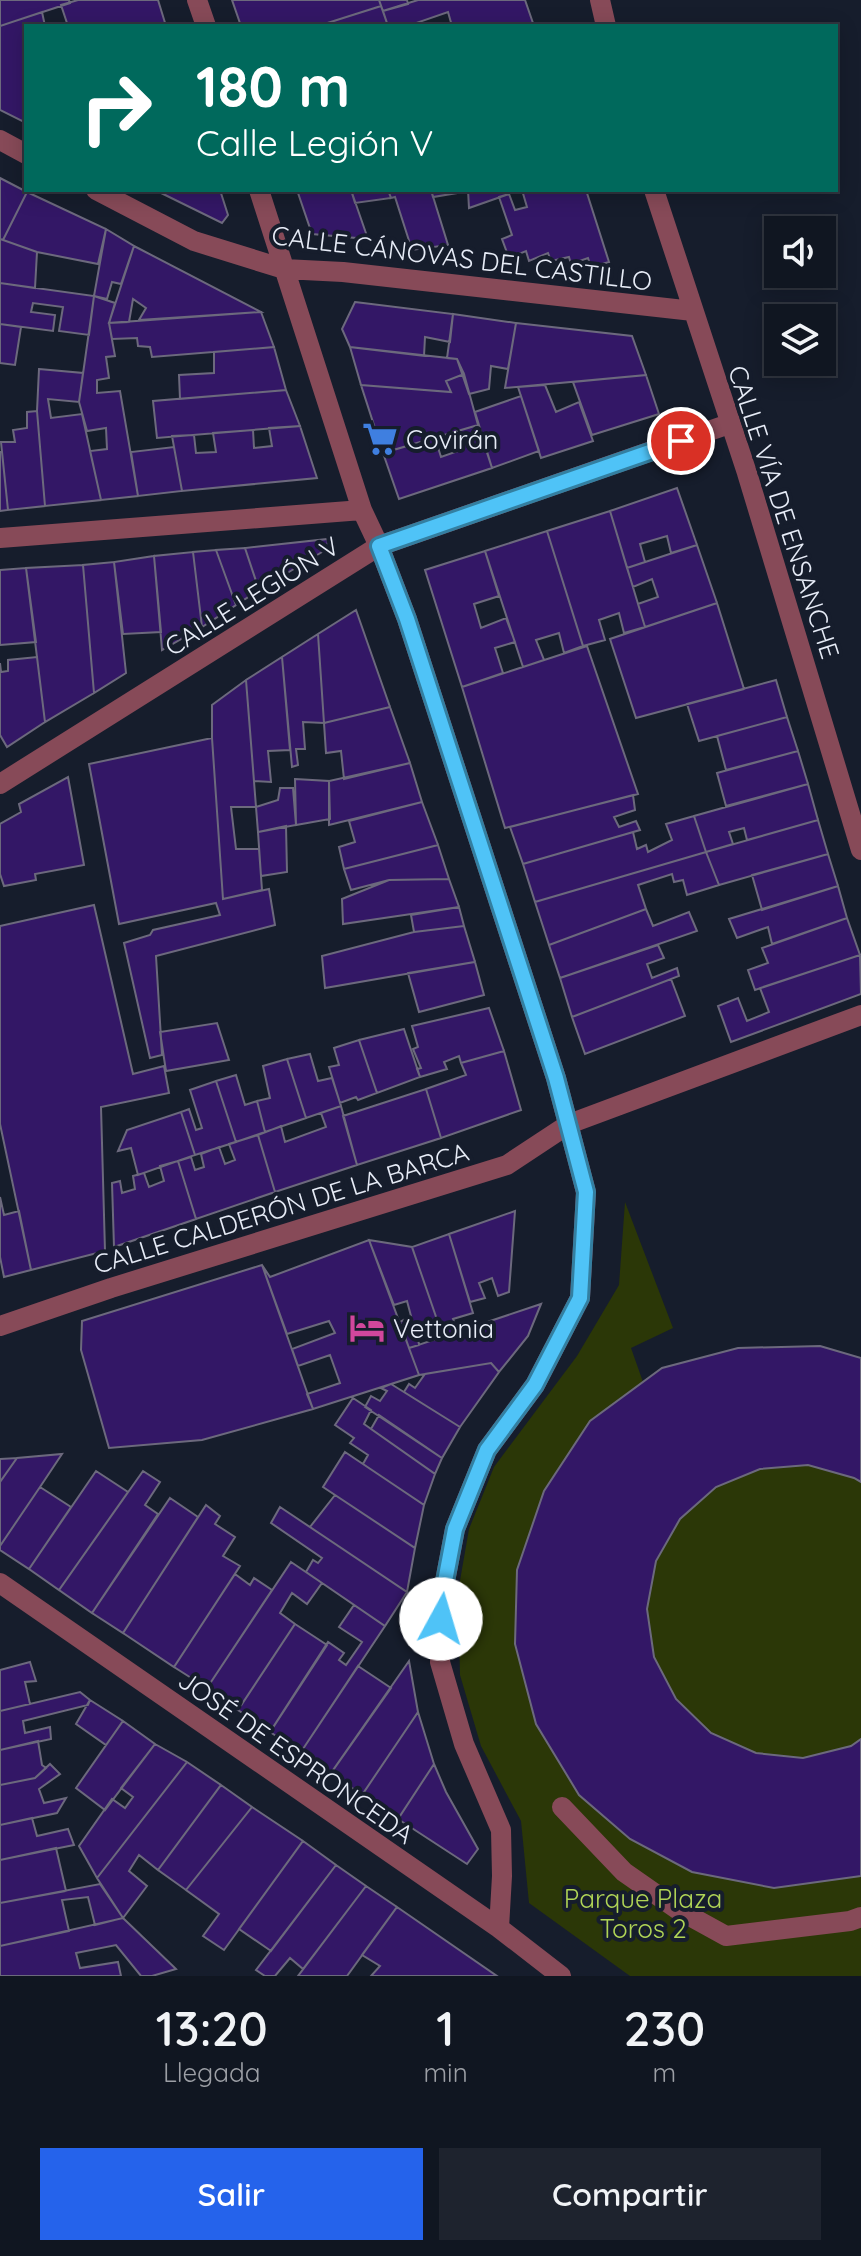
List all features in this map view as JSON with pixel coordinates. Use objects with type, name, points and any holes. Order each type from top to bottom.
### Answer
[{"type":"street","points":[[197,0],[205,24]]},
{"type":"street","points":[[600,0],[606,24]]},
{"type":"street","points":[[0,140],[24,153]]},
{"type":"street","name":"CALLE CÁNOVAS DEL CASTILLO","points":[[100,192],[194,241],[284,269],[343,272],[693,311]]},
{"type":"street","points":[[260,192],[362,510],[407,619],[569,1124],[586,1192],[580,1298],[535,1385],[487,1450],[455,1529],[442,1597],[440,1662],[464,1744],[501,1830],[499,1928]]},
{"type":"street","name":"CALLE VÍA DE ENSANCHE","points":[[655,192],[747,473],[861,850]]},
{"type":"street","name":"CALLE LEGIÓN V","points":[[0,784],[379,546],[729,424]]},
{"type":"street","points":[[0,538],[362,510]]},
{"type":"street","name":"CALLE CALDERÓN DE LA BARCA","points":[[0,1326],[111,1288],[507,1165],[569,1124],[861,1015]]},
{"type":"street","name":"JOSÉ DE ESPRONCEDA","points":[[0,1583],[499,1928],[561,1976]]},
{"type":"street","points":[[562,1807],[624,1872],[677,1909],[726,1936],[850,1921],[861,1917]]},
{"type":"green space","name":"Parque Plaza Toros 2","points":[[625,1202],[673,1328],[631,1348],[643,1382],[662,1368],[861,1358],[861,1976],[630,1976],[529,1903],[521,1821],[481,1746],[460,1675],[458,1592],[469,1529],[494,1467],[577,1356],[619,1285]]},
{"type":"building","points":[[0,0],[69,0],[70,3],[0,26]]},
{"type":"building","points":[[78,0],[158,0],[165,24],[67,24],[61,5]]},
{"type":"building","points":[[232,0],[379,0],[381,6],[324,24],[240,24]]},
{"type":"building","points":[[379,0],[407,0],[408,4],[383,11]]},
{"type":"building","points":[[418,0],[525,0],[533,24],[451,24],[448,12],[416,24],[387,24],[383,11]]},
{"type":"building","points":[[381,6],[387,24],[324,24]]},
{"type":"building","points":[[42,12],[45,24],[24,24],[24,122],[0,110],[0,26]]},
{"type":"building","points":[[0,178],[27,192],[3,240],[0,239]]},
{"type":"building","points":[[27,192],[106,229],[98,264],[37,252],[3,240]]},
{"type":"building","points":[[159,192],[221,192],[228,215],[222,223]]},
{"type":"building","points":[[298,192],[352,192],[368,239],[312,234]]},
{"type":"building","points":[[352,192],[389,192],[391,198],[355,203]]},
{"type":"building","points":[[389,192],[432,192],[448,245],[412,250],[395,197],[391,198]]},
{"type":"building","points":[[432,192],[463,192],[433,197]]},
{"type":"building","points":[[468,192],[508,192],[509,194],[469,208]]},
{"type":"building","points":[[523,192],[587,192],[609,262],[591,267],[588,258],[571,264],[569,257],[551,261],[548,253],[529,261],[526,251],[509,258],[502,239],[512,235],[499,197],[509,194],[515,210],[527,207]]},
{"type":"building","points":[[106,229],[134,246],[121,284],[112,282],[107,299],[94,296]]},
{"type":"building","points":[[0,239],[37,252],[35,288],[0,283]]},
{"type":"building","points":[[134,246],[261,312],[139,320],[146,308],[133,299],[129,322],[109,323]]},
{"type":"building","points":[[0,283],[94,296],[89,335],[59,331],[63,307],[33,303],[31,312],[55,315],[53,331],[0,324]]},
{"type":"building","points":[[94,296],[115,303],[109,323],[115,356],[106,357],[109,378],[97,380],[97,393],[120,391],[138,496],[101,500],[90,451],[107,449],[106,428],[87,431],[79,402]]},
{"type":"building","points":[[355,302],[453,314],[450,342],[425,337],[424,356],[350,347],[342,329]]},
{"type":"building","points":[[261,312],[274,347],[152,357],[150,347],[138,346],[137,338],[112,339],[109,323]]},
{"type":"building","points":[[453,314],[516,323],[508,369],[491,366],[489,389],[469,394],[457,359],[447,358]]},
{"type":"building","points":[[516,323],[632,336],[646,375],[505,388]]},
{"type":"building","points":[[0,324],[21,327],[15,365],[0,363]]},
{"type":"building","points":[[274,347],[286,390],[180,399],[179,375],[214,373],[214,352]]},
{"type":"building","points":[[350,347],[457,359],[464,374],[446,381],[451,392],[361,385]]},
{"type":"building","points":[[39,369],[83,373],[79,402],[48,399],[51,418],[82,414],[101,500],[45,506],[37,411]]},
{"type":"building","points":[[464,374],[478,425],[383,453],[361,385],[451,392],[446,381]]},
{"type":"building","points":[[646,375],[659,414],[592,435],[573,382]]},
{"type":"building","points":[[545,385],[556,412],[579,402],[593,441],[541,458],[518,387]]},
{"type":"building","points":[[286,390],[300,426],[157,438],[153,401]]},
{"type":"building","points":[[521,396],[539,451],[492,468],[475,412]]},
{"type":"building","points":[[37,411],[45,506],[8,510],[1,442],[15,442],[13,430],[27,428],[27,412]]},
{"type":"building","points":[[478,425],[492,468],[399,499],[383,453],[435,438],[441,457],[464,449],[458,431]]},
{"type":"building","points":[[300,426],[317,478],[182,491],[172,436],[194,435],[196,453],[216,452],[213,433],[253,430],[254,448],[272,446],[269,428]]},
{"type":"building","points":[[174,447],[182,491],[138,496],[131,452]]},
{"type":"building","points":[[0,452],[8,510],[0,511]]},
{"type":"building","points":[[677,488],[697,545],[671,553],[667,536],[640,544],[645,562],[627,568],[610,511]]},
{"type":"building","points":[[610,511],[645,627],[624,633],[619,613],[599,620],[605,640],[583,646],[547,531]]},
{"type":"building","points":[[547,531],[583,646],[564,653],[559,633],[536,640],[544,660],[523,667],[485,551]]},
{"type":"building","points":[[328,539],[327,549],[259,590],[245,548]]},
{"type":"building","points":[[697,545],[717,603],[645,627],[638,604],[658,597],[652,579],[633,587],[627,568]]},
{"type":"building","points":[[245,548],[259,590],[236,605],[216,550]]},
{"type":"building","points":[[216,550],[236,605],[202,627],[193,552]]},
{"type":"building","points":[[485,551],[499,596],[474,604],[481,628],[506,618],[515,642],[495,648],[503,673],[462,687],[425,570]]},
{"type":"building","points":[[193,552],[202,627],[162,650],[154,556]]},
{"type":"building","points":[[154,556],[161,632],[123,634],[114,562]]},
{"type":"building","points":[[114,562],[126,673],[94,693],[83,565]]},
{"type":"building","points":[[83,565],[94,693],[45,722],[26,568]]},
{"type":"building","points":[[26,568],[36,642],[0,645],[0,570]]},
{"type":"building","points":[[717,603],[744,689],[636,718],[610,639]]},
{"type":"building","points":[[356,610],[390,707],[324,723],[318,634]]},
{"type":"building","points":[[318,634],[324,723],[303,722],[305,749],[296,749],[298,765],[292,767],[282,657]]},
{"type":"building","points":[[587,646],[638,794],[505,828],[462,687]]},
{"type":"building","points":[[37,657],[45,722],[7,747],[0,735],[0,663],[1,672],[8,671],[8,660]]},
{"type":"building","points":[[282,657],[290,750],[268,751],[271,782],[254,781],[246,680]]},
{"type":"building","points":[[246,680],[256,807],[231,807],[236,849],[259,849],[262,890],[223,899],[212,705]]},
{"type":"building","points":[[776,680],[787,717],[699,741],[687,704]]},
{"type":"building","points":[[390,707],[410,763],[344,779],[341,751],[326,753],[324,723]]},
{"type":"building","points":[[787,717],[798,751],[726,770],[717,736]]},
{"type":"building","points":[[212,738],[223,899],[269,889],[275,925],[156,956],[162,1055],[150,1058],[124,943],[150,935],[153,930],[220,915],[216,903],[119,924],[89,764]]},
{"type":"building","points":[[798,751],[808,784],[726,806],[717,773]]},
{"type":"building","points":[[410,763],[422,802],[329,825],[329,781]]},
{"type":"building","points":[[68,777],[84,865],[35,874],[36,880],[4,886],[0,874],[0,824],[21,812],[19,804]]},
{"type":"building","points":[[295,779],[329,781],[330,819],[296,825]]},
{"type":"building","points":[[808,784],[818,820],[747,840],[744,828],[729,832],[733,844],[706,852],[694,816]]},
{"type":"building","points":[[280,788],[293,788],[296,825],[258,832],[256,807],[278,800]]},
{"type":"building","points":[[633,795],[635,810],[614,817],[619,827],[636,821],[640,830],[523,864],[510,827]]},
{"type":"building","points":[[422,802],[438,845],[344,869],[339,847],[355,842],[349,821]]},
{"type":"building","points":[[694,816],[706,852],[535,902],[523,864],[633,832],[637,849],[646,845],[648,852],[672,840],[666,824]]},
{"type":"building","points":[[818,820],[828,854],[719,885],[706,852]]},
{"type":"building","points":[[286,826],[287,872],[261,876],[258,832]]},
{"type":"building","points":[[438,845],[449,879],[389,880],[351,890],[344,869]]},
{"type":"building","points":[[706,852],[719,885],[687,895],[683,880],[674,882],[672,874],[638,885],[646,909],[549,945],[535,902]]},
{"type":"building","points":[[828,854],[838,886],[762,910],[752,875]]},
{"type":"building","points":[[449,879],[459,907],[343,924],[342,899],[389,880]]},
{"type":"building","points":[[838,886],[847,918],[772,944],[768,927],[737,938],[729,919]]},
{"type":"building","points":[[94,905],[133,1074],[164,1066],[169,1093],[101,1107],[105,1251],[31,1270],[0,1124],[0,926]]},
{"type":"building","points":[[459,907],[464,926],[414,932],[411,915]]},
{"type":"building","points":[[646,909],[653,926],[689,912],[697,931],[560,978],[549,945]]},
{"type":"building","points":[[847,918],[860,955],[755,990],[748,970],[768,963],[762,948]]},
{"type":"building","points":[[464,926],[475,962],[325,988],[322,956],[414,932]]},
{"type":"building","points":[[658,945],[664,958],[647,964],[652,978],[677,968],[679,976],[572,1017],[560,978]]},
{"type":"building","points":[[860,955],[861,994],[731,1042],[718,1006],[738,998],[747,1021],[769,1012],[760,988]]},
{"type":"building","points":[[475,962],[484,995],[419,1012],[408,973]]},
{"type":"building","points":[[671,979],[685,1016],[585,1054],[572,1017]]},
{"type":"building","points":[[489,1008],[504,1051],[461,1063],[459,1056],[444,1062],[447,1069],[420,1077],[417,1069],[421,1068],[413,1049],[418,1047],[412,1026]]},
{"type":"building","points":[[217,1023],[229,1060],[166,1071],[160,1032]]},
{"type":"building","points":[[404,1029],[420,1077],[377,1093],[359,1040]]},
{"type":"building","points":[[359,1040],[377,1093],[340,1103],[329,1067],[339,1065],[334,1048]]},
{"type":"building","points":[[504,1051],[521,1110],[441,1138],[426,1089],[466,1075],[461,1063]]},
{"type":"building","points":[[310,1054],[318,1081],[332,1078],[341,1106],[306,1118],[287,1059]]},
{"type":"building","points":[[287,1059],[306,1118],[265,1132],[257,1101],[270,1098],[263,1066]]},
{"type":"building","points":[[236,1075],[245,1105],[257,1101],[265,1132],[236,1142],[216,1081]]},
{"type":"building","points":[[216,1081],[236,1142],[195,1155],[181,1112],[189,1109],[196,1130],[202,1128],[190,1090]]},
{"type":"building","points":[[426,1089],[441,1138],[357,1165],[343,1116]]},
{"type":"building","points":[[341,1106],[357,1165],[275,1192],[258,1135],[281,1126],[285,1142],[326,1127],[321,1113]]},
{"type":"building","points":[[181,1112],[195,1155],[138,1175],[131,1148],[118,1151],[127,1130]]},
{"type":"building","points":[[258,1135],[275,1192],[196,1219],[178,1161],[191,1157],[195,1170],[204,1167],[201,1154],[219,1147],[225,1164],[235,1160],[229,1144]]},
{"type":"building","points":[[178,1161],[196,1219],[114,1247],[112,1183],[120,1181],[122,1193],[135,1189],[133,1176],[144,1173],[149,1187],[164,1181],[160,1166]]},
{"type":"building","points":[[0,1197],[4,1215],[19,1211],[31,1270],[4,1277],[0,1257]]},
{"type":"building","points":[[515,1211],[509,1292],[498,1296],[492,1278],[479,1283],[485,1298],[470,1302],[449,1234]]},
{"type":"building","points":[[449,1234],[473,1313],[453,1319],[458,1332],[443,1337],[412,1247]]},
{"type":"building","name":"Vettonia","points":[[369,1240],[419,1375],[313,1409],[307,1394],[340,1383],[330,1355],[298,1366],[292,1349],[335,1333],[329,1321],[287,1334],[262,1265],[270,1277]]},
{"type":"building","points":[[369,1240],[412,1247],[443,1337],[430,1341],[428,1334],[418,1338],[419,1345],[409,1348],[400,1322],[411,1316],[407,1301],[394,1305]]},
{"type":"building","points":[[262,1265],[313,1409],[202,1440],[109,1448],[81,1350],[82,1321]]},
{"type":"building","points":[[541,1304],[528,1336],[499,1372],[491,1363],[419,1375],[409,1348]]},
{"type":"building","points":[[820,1346],[861,1358],[861,1482],[808,1465],[760,1469],[716,1487],[680,1519],[656,1561],[647,1609],[654,1657],[676,1699],[711,1733],[756,1753],[803,1758],[851,1746],[861,1739],[861,1876],[774,1888],[692,1872],[630,1839],[579,1795],[536,1724],[515,1644],[517,1570],[544,1491],[590,1421],[662,1368],[738,1348]]},
{"type":"building","points":[[491,1363],[499,1372],[460,1427],[404,1392],[409,1384],[415,1388],[425,1374]]},
{"type":"building","points":[[391,1384],[460,1427],[442,1458],[365,1407],[371,1396],[380,1401],[387,1391],[381,1388]]},
{"type":"building","points":[[353,1398],[371,1410],[364,1424],[435,1474],[424,1505],[363,1464],[368,1455],[350,1443],[354,1438],[335,1425]]},
{"type":"building","points":[[379,1415],[442,1458],[435,1474],[371,1429]]},
{"type":"building","points":[[345,1452],[424,1505],[415,1548],[323,1487]]},
{"type":"building","points":[[62,1454],[0,1546],[0,1482],[17,1458]]},
{"type":"building","points":[[17,1458],[0,1482],[0,1459]]},
{"type":"building","points":[[96,1471],[128,1492],[59,1590],[29,1569]]},
{"type":"building","points":[[143,1471],[160,1482],[145,1505],[158,1514],[92,1613],[59,1590]]},
{"type":"building","points":[[40,1487],[71,1507],[29,1569],[0,1550],[0,1546]]},
{"type":"building","points":[[335,1495],[415,1548],[407,1592],[310,1527]]},
{"type":"building","points":[[170,1498],[198,1517],[123,1633],[92,1613]]},
{"type":"building","points":[[206,1505],[220,1516],[215,1524],[235,1537],[223,1556],[240,1566],[174,1667],[123,1633]]},
{"type":"building","points":[[280,1507],[407,1592],[385,1626],[306,1572],[313,1560],[318,1563],[322,1558],[271,1523]]},
{"type":"building","points":[[291,1562],[322,1583],[307,1604],[292,1593],[280,1613],[295,1624],[238,1710],[207,1688]]},
{"type":"building","points":[[235,1574],[250,1585],[254,1578],[272,1590],[207,1688],[174,1667]]},
{"type":"building","points":[[354,1605],[385,1626],[301,1752],[270,1732],[328,1642],[344,1653],[339,1660],[346,1665],[362,1642],[339,1627]]},
{"type":"building","points":[[295,1624],[327,1645],[270,1732],[238,1710]]},
{"type":"building","points":[[409,1661],[418,1712],[362,1795],[331,1773]]},
{"type":"building","points":[[30,1662],[36,1681],[25,1682],[30,1704],[0,1711],[0,1670]]},
{"type":"building","points":[[358,1666],[391,1688],[331,1773],[301,1752]]},
{"type":"building","points":[[80,1692],[90,1700],[88,1705],[23,1721],[25,1733],[50,1727],[51,1739],[0,1750],[0,1711]]},
{"type":"building","points":[[90,1700],[123,1721],[106,1745],[76,1724]]},
{"type":"building","points":[[418,1712],[434,1764],[398,1819],[362,1795]]},
{"type":"building","points":[[123,1721],[155,1744],[105,1810],[76,1788]]},
{"type":"building","points":[[38,1741],[42,1765],[46,1768],[35,1778],[0,1785],[0,1750]]},
{"type":"building","points":[[155,1744],[187,1762],[97,1878],[79,1846],[112,1799],[125,1808],[133,1797],[121,1788]]},
{"type":"building","points":[[187,1762],[221,1785],[158,1870],[139,1855],[129,1871],[147,1886],[123,1918],[97,1878]]},
{"type":"building","points":[[50,1764],[60,1774],[39,1789],[44,1803],[66,1798],[57,1813],[0,1825],[0,1785],[35,1778]]},
{"type":"building","points":[[434,1764],[478,1849],[467,1864],[398,1819]]},
{"type":"building","points":[[221,1785],[252,1807],[186,1890],[158,1870]]},
{"type":"building","points":[[252,1807],[303,1841],[224,1950],[203,1936],[219,1914],[186,1890]]},
{"type":"building","points":[[32,1818],[37,1836],[68,1829],[74,1845],[0,1860],[0,1825]]},
{"type":"building","points":[[303,1841],[336,1865],[271,1951],[239,1929]]},
{"type":"building","points":[[56,1848],[66,1891],[0,1903],[0,1860]]},
{"type":"building","points":[[336,1865],[366,1886],[303,1969],[290,1958],[275,1976],[265,1976],[256,1970]]},
{"type":"building","points":[[100,1884],[123,1918],[95,1925],[88,1897],[62,1900],[69,1931],[0,1946],[0,1903]]},
{"type":"building","points":[[366,1886],[397,1907],[347,1976],[298,1976]]},
{"type":"building","points":[[397,1907],[497,1976],[371,1976],[380,1966],[362,1955]]},
{"type":"building","points":[[123,1918],[176,1969],[141,1976],[116,1945],[76,1953],[80,1968],[118,1962],[121,1976],[0,1976],[0,1946]]},
{"type":"place","name":"Covirán","points":[[380,439]]},
{"type":"place","name":"Vettonia","points":[[367,1328]]},
{"type":"route","points":[[441,1619],[455,1529],[487,1450],[535,1385],[580,1298],[586,1192],[556,1078],[407,619],[379,546],[681,441]]}]
